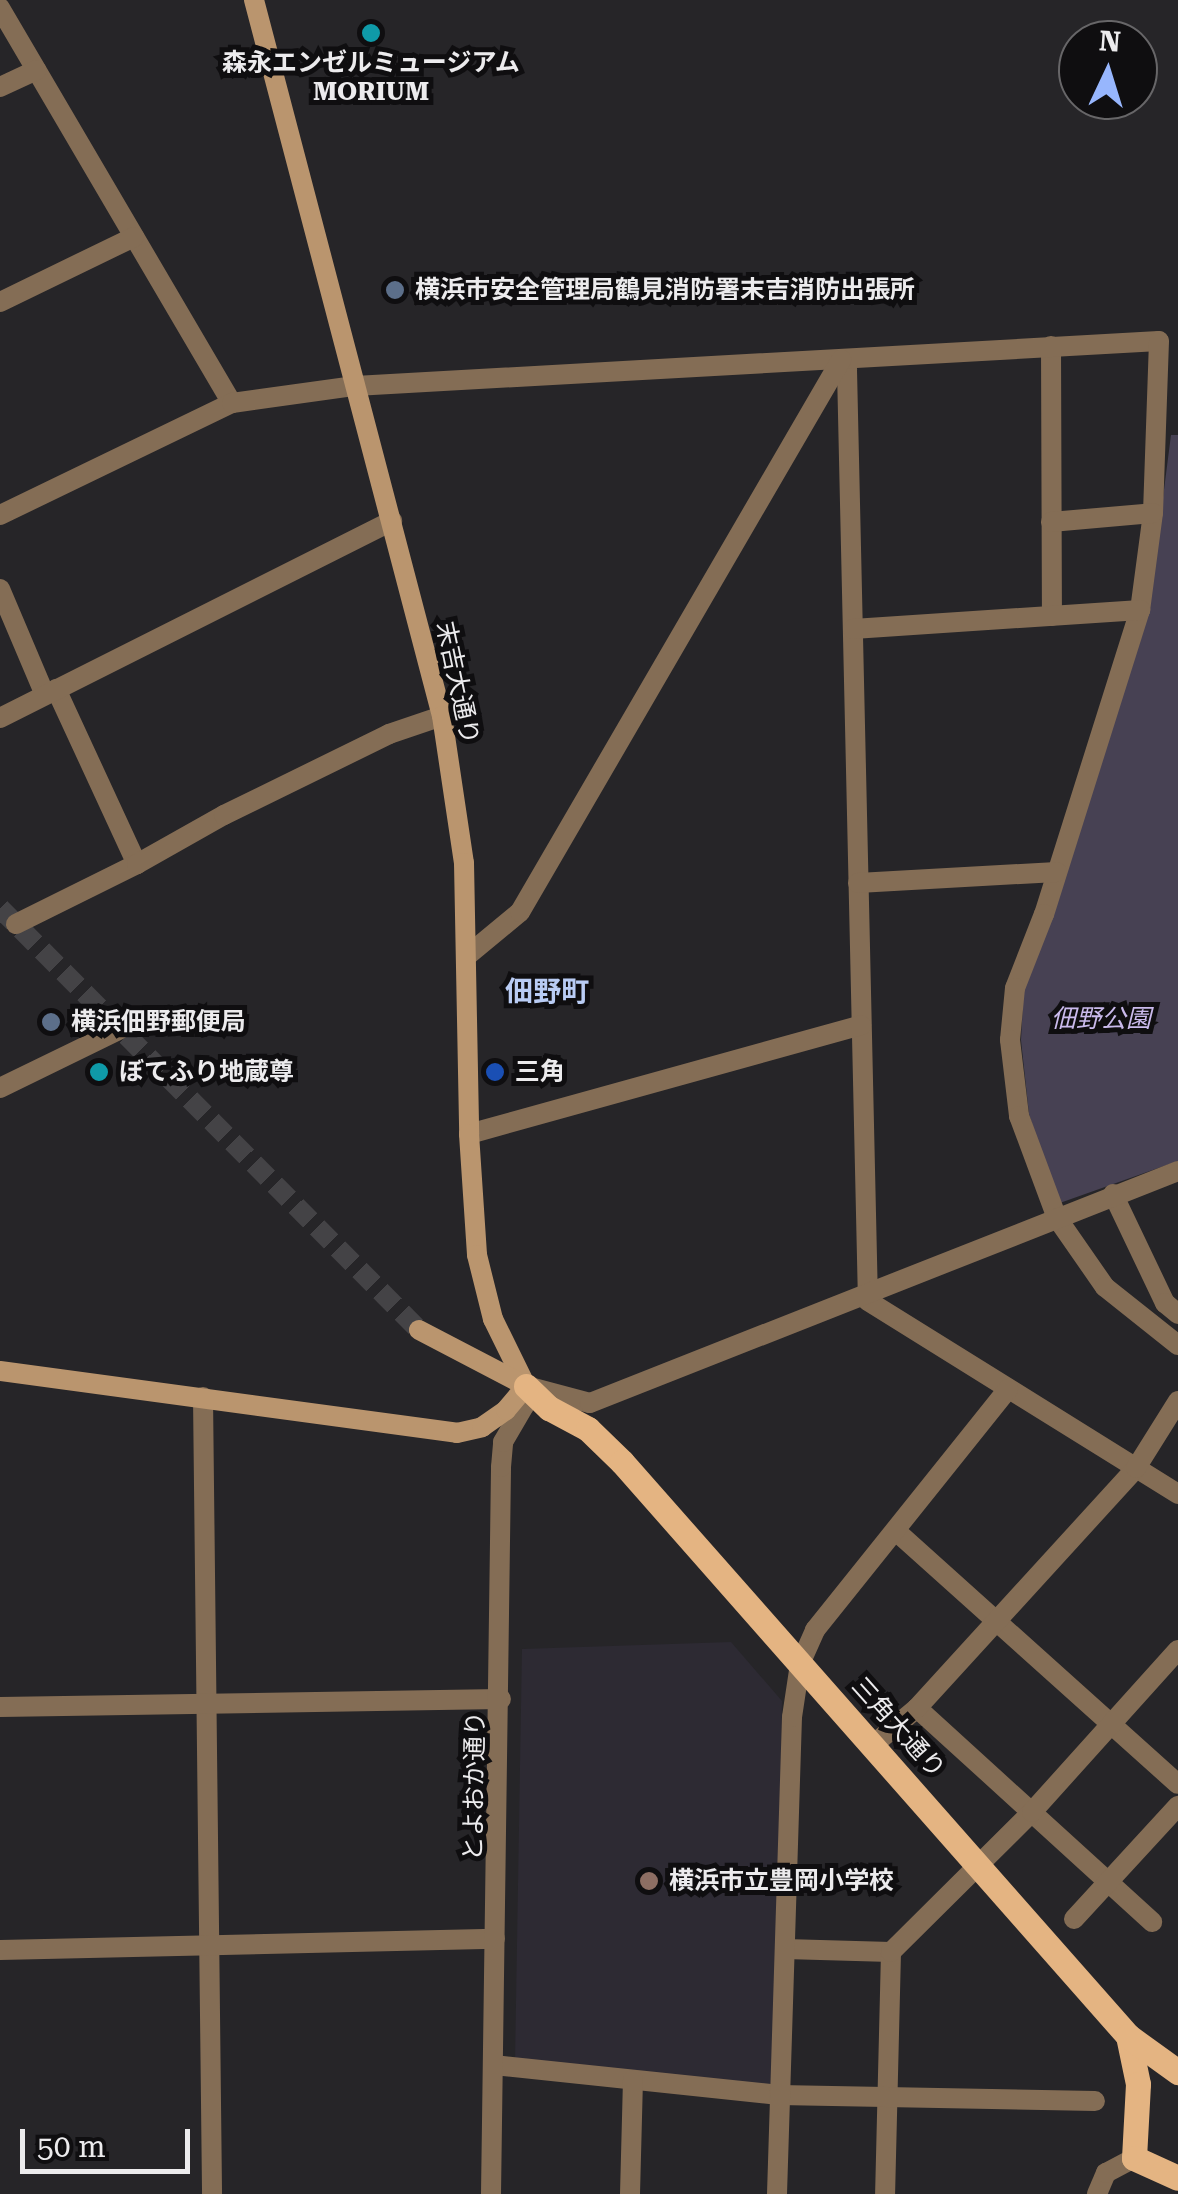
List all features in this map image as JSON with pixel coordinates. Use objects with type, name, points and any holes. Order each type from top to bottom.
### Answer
[{"type":"main road","name":"三角大通り","points":[[526,1386],[549,1408],[588,1430],[622,1462],[1128,2036],[1138,2084],[1134,2158]]},
{"type":"main road","points":[[1128,2036],[1178,2072]]},
{"type":"main road","points":[[1134,2158],[1178,2178]]},
{"type":"street","name":"末吉大通り","points":[[254,0],[442,716],[464,862],[475,1237],[493,1319],[526,1386]]},
{"type":"street","points":[[0,8],[232,403]]},
{"type":"street","points":[[0,88],[36,70]]},
{"type":"street","points":[[0,302],[134,236]]},
{"type":"street","points":[[0,514],[232,403],[355,386],[1159,341],[1152,513],[1140,610],[1058,872],[1015,988],[1010,1040],[1019,1116],[1056,1218],[1105,1286],[1178,1345]]},
{"type":"street","points":[[1051,346],[1052,616]]},
{"type":"street","points":[[841,360],[847,370],[868,1301],[1178,1494]]},
{"type":"street","points":[[468,956],[520,912],[841,360]]},
{"type":"street","points":[[1051,522],[1152,513]]},
{"type":"street","points":[[0,718],[392,521]]},
{"type":"street","points":[[0,588],[138,864]]},
{"type":"street","points":[[853,629],[1140,610]]},
{"type":"street","points":[[16,924],[340,758],[442,716]]},
{"type":"street","points":[[858,882],[1058,872]]},
{"type":"street","points":[[469,1134],[861,1026]]},
{"type":"street","points":[[0,1088],[119,1030]]},
{"type":"street","points":[[419,1330],[526,1386],[590,1403],[1178,1171]]},
{"type":"street","points":[[1112,1194],[1164,1303],[1178,1314]]},
{"type":"street","points":[[0,1371],[456,1433],[482,1427],[506,1410],[526,1386]]},
{"type":"street","name":"とよおか通り","points":[[492,2194],[501,1466],[503,1442],[524,1406],[526,1386]]},
{"type":"street","points":[[777,2194],[792,1716],[800,1664],[815,1630],[1008,1389]]},
{"type":"street","points":[[203,1397],[212,2194]]},
{"type":"street","points":[[873,1745],[917,1708],[1136,1468],[1178,1401]]},
{"type":"street","points":[[897,1532],[1178,1784]]},
{"type":"street","points":[[785,1948],[891,1952],[1032,1812],[1178,1650]]},
{"type":"street","points":[[0,1707],[501,1699]]},
{"type":"street","points":[[917,1708],[1152,1922]]},
{"type":"street","points":[[1074,1919],[1178,1806]]},
{"type":"street","points":[[0,1950],[496,1939]]},
{"type":"street","points":[[885,2194],[891,1952]]},
{"type":"street","points":[[494,2065],[779,2094],[1095,2101]]},
{"type":"street","points":[[630,2194],[632,2080]]},
{"type":"street","points":[[1096,2194],[1106,2172],[1134,2158]]},
{"type":"shaded area","name":"横浜市立豊岡小学校","points":[[731,1642],[782,1701],[776,2083],[767,2089],[515,2062],[522,1649]]},
{"type":"green space","name":"佃野公園","points":[[1171,435],[1178,435],[1178,1161],[1057,1204],[1029,1114],[1021,1040],[1024,984],[1155,560]]},
{"type":"tunnel","points":[[0,908],[419,1330]]},
{"type":"place","name":"森永エンゼルミュージアム MORIUM","points":[[371,33]]},
{"type":"place","name":"横浜市安全管理局鶴見消防署末吉消防出張所","points":[[395,290]]},
{"type":"place","name":"横浜佃野郵便局","points":[[51,1022]]},
{"type":"place","name":"ぼてふり地蔵尊","points":[[99,1072]]},
{"type":"place","name":"三角","points":[[495,1072]]},
{"type":"place","name":"横浜市立豊岡小学校","points":[[649,1881]]},
{"type":"district","name":"佃野町","points":[[547,992]]}]
